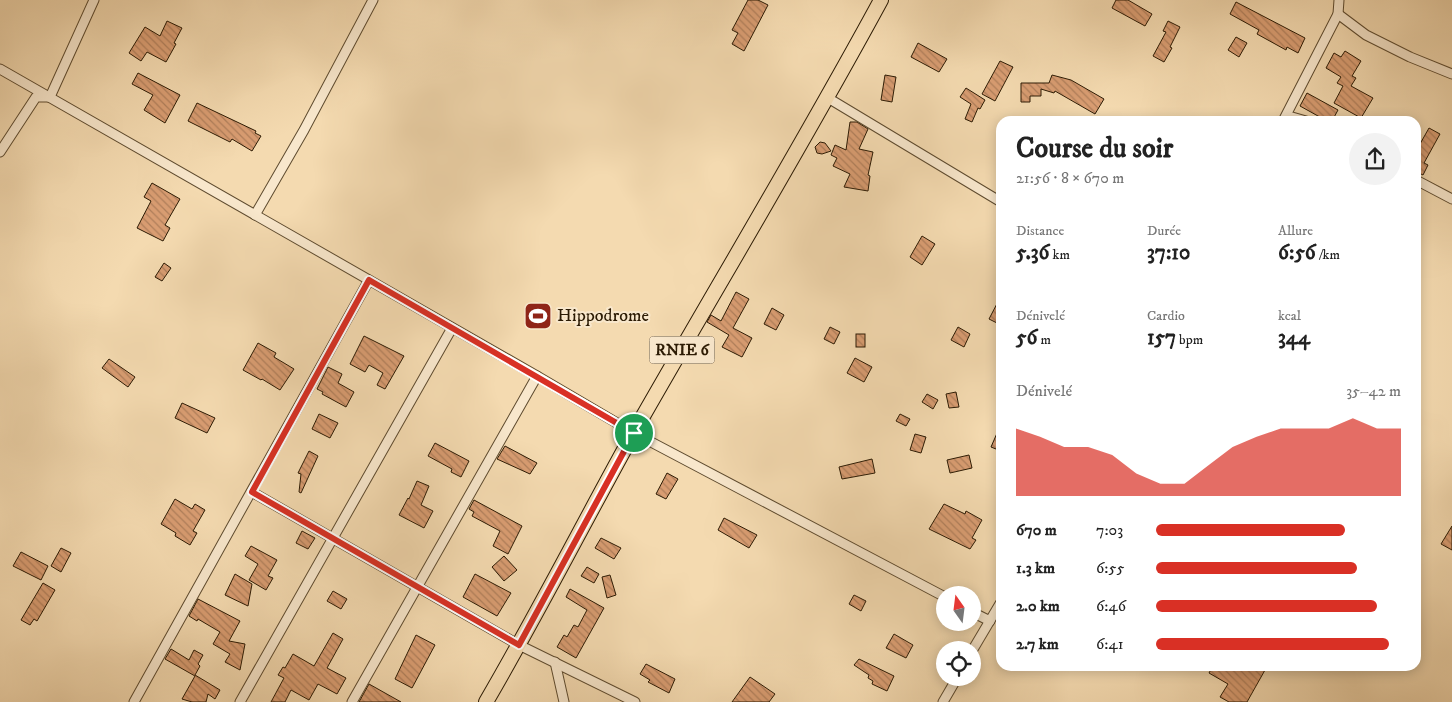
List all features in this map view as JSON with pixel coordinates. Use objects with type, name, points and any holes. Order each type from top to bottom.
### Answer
[{"type":"main road","name":"RNIE 6","points":[[486,702],[634,433],[828,98],[880,0]]},
{"type":"street","points":[[50,97],[94,0]]},
{"type":"street","points":[[255,215],[304,130],[373,0]]},
{"type":"street","points":[[1287,116],[1338,14],[1339,0]]},
{"type":"street","points":[[1338,14],[1366,35],[1410,57],[1452,74]]},
{"type":"street","points":[[0,69],[634,433],[936,592]]},
{"type":"street","points":[[0,152],[36,97],[50,97]]},
{"type":"street","points":[[828,98],[996,199]]},
{"type":"street","points":[[1421,183],[1452,199]]},
{"type":"street","points":[[134,702],[369,280]]},
{"type":"street","points":[[240,702],[452,328]]},
{"type":"street","points":[[352,702],[537,376]]},
{"type":"street","points":[[252,492],[519,645],[635,702]]},
{"type":"street","points":[[978,641],[996,611]]},
{"type":"street","points":[[981,616],[990,621]]},
{"type":"street","points":[[554,662],[564,702]]},
{"type":"street","points":[[943,702],[952,686]]},
{"type":"building","points":[[748,0],[758,0],[768,5],[744,51],[732,44],[738,33],[732,30]]},
{"type":"building","points":[[1116,0],[1128,0],[1152,14],[1145,26],[1112,8]]},
{"type":"building","points":[[1236,2],[1305,38],[1298,53],[1287,47],[1286,50],[1257,34],[1259,30],[1230,14]]},
{"type":"building","points":[[167,21],[182,28],[166,62],[147,52],[141,61],[129,53],[145,27],[160,36]]},
{"type":"building","points":[[1168,21],[1180,27],[1164,62],[1153,56],[1166,32],[1163,31]]},
{"type":"building","points":[[1236,37],[1247,43],[1239,57],[1228,50]]},
{"type":"building","points":[[918,43],[947,59],[939,72],[911,57]]},
{"type":"building","points":[[1345,51],[1361,61],[1352,76],[1356,78],[1351,86],[1373,98],[1362,116],[1357,116],[1334,103],[1343,86],[1337,83],[1341,77],[1326,68],[1334,53],[1341,57]]},
{"type":"building","points":[[1000,61],[1013,67],[995,101],[982,94]]},
{"type":"building","points":[[138,73],[180,95],[165,123],[144,110],[153,95],[132,84]]},
{"type":"building","points":[[885,75],[896,77],[892,102],[881,100]]},
{"type":"building","points":[[1052,75],[1071,80],[1104,99],[1095,114],[1055,91],[1054,93],[1041,89],[1041,96],[1030,96],[1030,102],[1021,102],[1021,83],[1049,83]]},
{"type":"building","points":[[966,88],[985,100],[980,109],[978,108],[972,122],[965,119],[971,104],[960,97]]},
{"type":"building","points":[[1307,93],[1338,110],[1335,116],[1318,116],[1300,106]]},
{"type":"building","points":[[197,103],[256,131],[255,133],[261,136],[252,151],[232,139],[230,142],[188,121]]},
{"type":"building","points":[[850,122],[857,122],[868,129],[859,149],[873,152],[868,175],[870,176],[868,191],[844,187],[850,174],[833,166],[837,158],[831,155],[835,145],[846,150]]},
{"type":"building","points":[[1429,128],[1440,134],[1424,163],[1428,165],[1423,175],[1421,174],[1421,142]]},
{"type":"building","points":[[820,142],[825,143],[831,151],[822,154],[817,153],[815,147]]},
{"type":"building","points":[[152,183],[180,199],[165,225],[170,228],[163,241],[137,228],[151,201],[144,197]]},
{"type":"building","points":[[922,236],[935,244],[922,265],[910,257]]},
{"type":"building","points":[[164,263],[171,268],[162,281],[155,277]]},
{"type":"building","points":[[736,292],[749,299],[733,328],[752,338],[742,357],[722,347],[729,335],[707,322],[711,315],[721,321]]},
{"type":"building","points":[[996,306],[996,322],[989,319]]},
{"type":"building","points":[[772,308],[784,315],[776,330],[764,324]]},
{"type":"building","points":[[830,327],[840,332],[834,344],[824,339]]},
{"type":"building","points":[[958,327],[970,334],[964,347],[951,340]]},
{"type":"building","points":[[856,334],[865,334],[865,347],[856,347]]},
{"type":"building","points":[[364,336],[404,356],[385,389],[377,385],[383,373],[369,365],[365,372],[350,364]]},
{"type":"building","points":[[258,343],[276,353],[274,357],[294,369],[280,390],[243,370]]},
{"type":"building","points":[[855,358],[872,367],[864,382],[847,373]]},
{"type":"building","points":[[109,359],[135,377],[128,387],[102,368]]},
{"type":"building","points":[[328,367],[342,374],[338,383],[354,392],[346,407],[322,394],[323,392],[317,389]]},
{"type":"building","points":[[956,392],[959,407],[949,408],[946,394]]},
{"type":"building","points":[[927,394],[938,400],[933,409],[922,402]]},
{"type":"building","points":[[182,403],[215,418],[207,433],[175,418]]},
{"type":"building","points":[[319,414],[338,423],[330,438],[312,429]]},
{"type":"building","points":[[900,414],[910,419],[906,426],[896,421]]},
{"type":"building","points":[[915,434],[926,437],[921,453],[910,450]]},
{"type":"building","points":[[996,436],[996,449],[991,447]]},
{"type":"building","points":[[435,443],[469,461],[461,477],[451,472],[452,469],[428,456]]},
{"type":"building","points":[[505,446],[537,463],[530,474],[497,459]]},
{"type":"building","points":[[309,451],[318,456],[301,493],[299,492],[301,474],[298,473]]},
{"type":"building","points":[[969,455],[972,468],[950,473],[947,460]]},
{"type":"building","points":[[872,459],[875,473],[842,479],[839,467]]},
{"type":"building","points":[[667,473],[678,479],[666,499],[656,494]]},
{"type":"building","points":[[417,481],[429,486],[421,505],[433,511],[424,528],[399,515]]},
{"type":"building","points":[[175,499],[192,509],[195,504],[205,510],[193,531],[197,533],[190,545],[175,536],[176,533],[161,524]]},
{"type":"building","points":[[474,500],[522,526],[508,554],[493,546],[500,531],[472,516],[474,512],[469,509]]},
{"type":"building","points":[[944,504],[965,514],[966,511],[982,520],[972,538],[976,540],[970,549],[929,529]]},
{"type":"building","points":[[724,518],[757,535],[749,548],[718,530]]},
{"type":"building","points":[[1452,526],[1452,550],[1441,544]]},
{"type":"building","points":[[302,531],[315,538],[308,549],[296,543]]},
{"type":"building","points":[[601,538],[621,548],[614,559],[595,548]]},
{"type":"building","points":[[251,546],[277,560],[268,576],[273,578],[266,590],[249,580],[258,564],[245,556]]},
{"type":"building","points":[[61,548],[71,553],[61,572],[51,566]]},
{"type":"building","points":[[21,552],[48,566],[41,580],[13,566]]},
{"type":"building","points":[[504,556],[517,570],[504,581],[492,567]]},
{"type":"building","points":[[587,567],[599,574],[594,583],[581,576]]},
{"type":"building","points":[[235,574],[252,584],[248,606],[225,595]]},
{"type":"building","points":[[475,574],[511,593],[497,616],[463,597]]},
{"type":"building","points":[[610,575],[616,595],[607,598],[602,577]]},
{"type":"building","points":[[43,583],[55,590],[37,621],[34,619],[30,625],[21,620]]},
{"type":"building","points":[[570,589],[604,608],[576,658],[557,647],[564,635],[567,637],[574,625],[578,627],[587,610],[566,597]]},
{"type":"building","points":[[333,591],[347,599],[341,609],[327,601]]},
{"type":"building","points":[[854,595],[866,601],[861,611],[849,604]]},
{"type":"building","points":[[198,599],[240,621],[229,641],[245,644],[240,670],[225,662],[230,654],[213,644],[220,632],[189,616]]},
{"type":"building","points":[[333,633],[343,639],[327,668],[346,678],[337,694],[318,684],[309,700],[291,690],[285,702],[271,702],[284,678],[278,675],[283,667],[285,668],[293,654],[314,666]]},
{"type":"building","points":[[894,634],[913,645],[906,658],[886,648]]},
{"type":"building","points":[[416,635],[435,645],[412,688],[395,679]]},
{"type":"building","points":[[171,649],[189,660],[194,650],[203,655],[195,675],[220,690],[215,699],[208,694],[206,702],[192,702],[182,699],[195,676],[165,659]]},
{"type":"building","points":[[859,659],[894,676],[887,691],[872,684],[873,681],[868,678],[869,675],[854,665]]},
{"type":"building","points":[[646,664],[675,679],[669,693],[648,682],[650,680],[640,674]]},
{"type":"building","points":[[1210,671],[1264,671],[1247,702],[1229,702],[1220,697],[1228,684],[1209,673]]},
{"type":"building","points":[[750,677],[775,694],[769,702],[732,702]]},
{"type":"building","points":[[369,684],[401,702],[359,702]]},
{"type":"place","name":"Hippodrome","points":[[538,316]]},
{"type":"route","points":[[369,280],[634,433],[519,645],[252,492],[369,280]]}]
